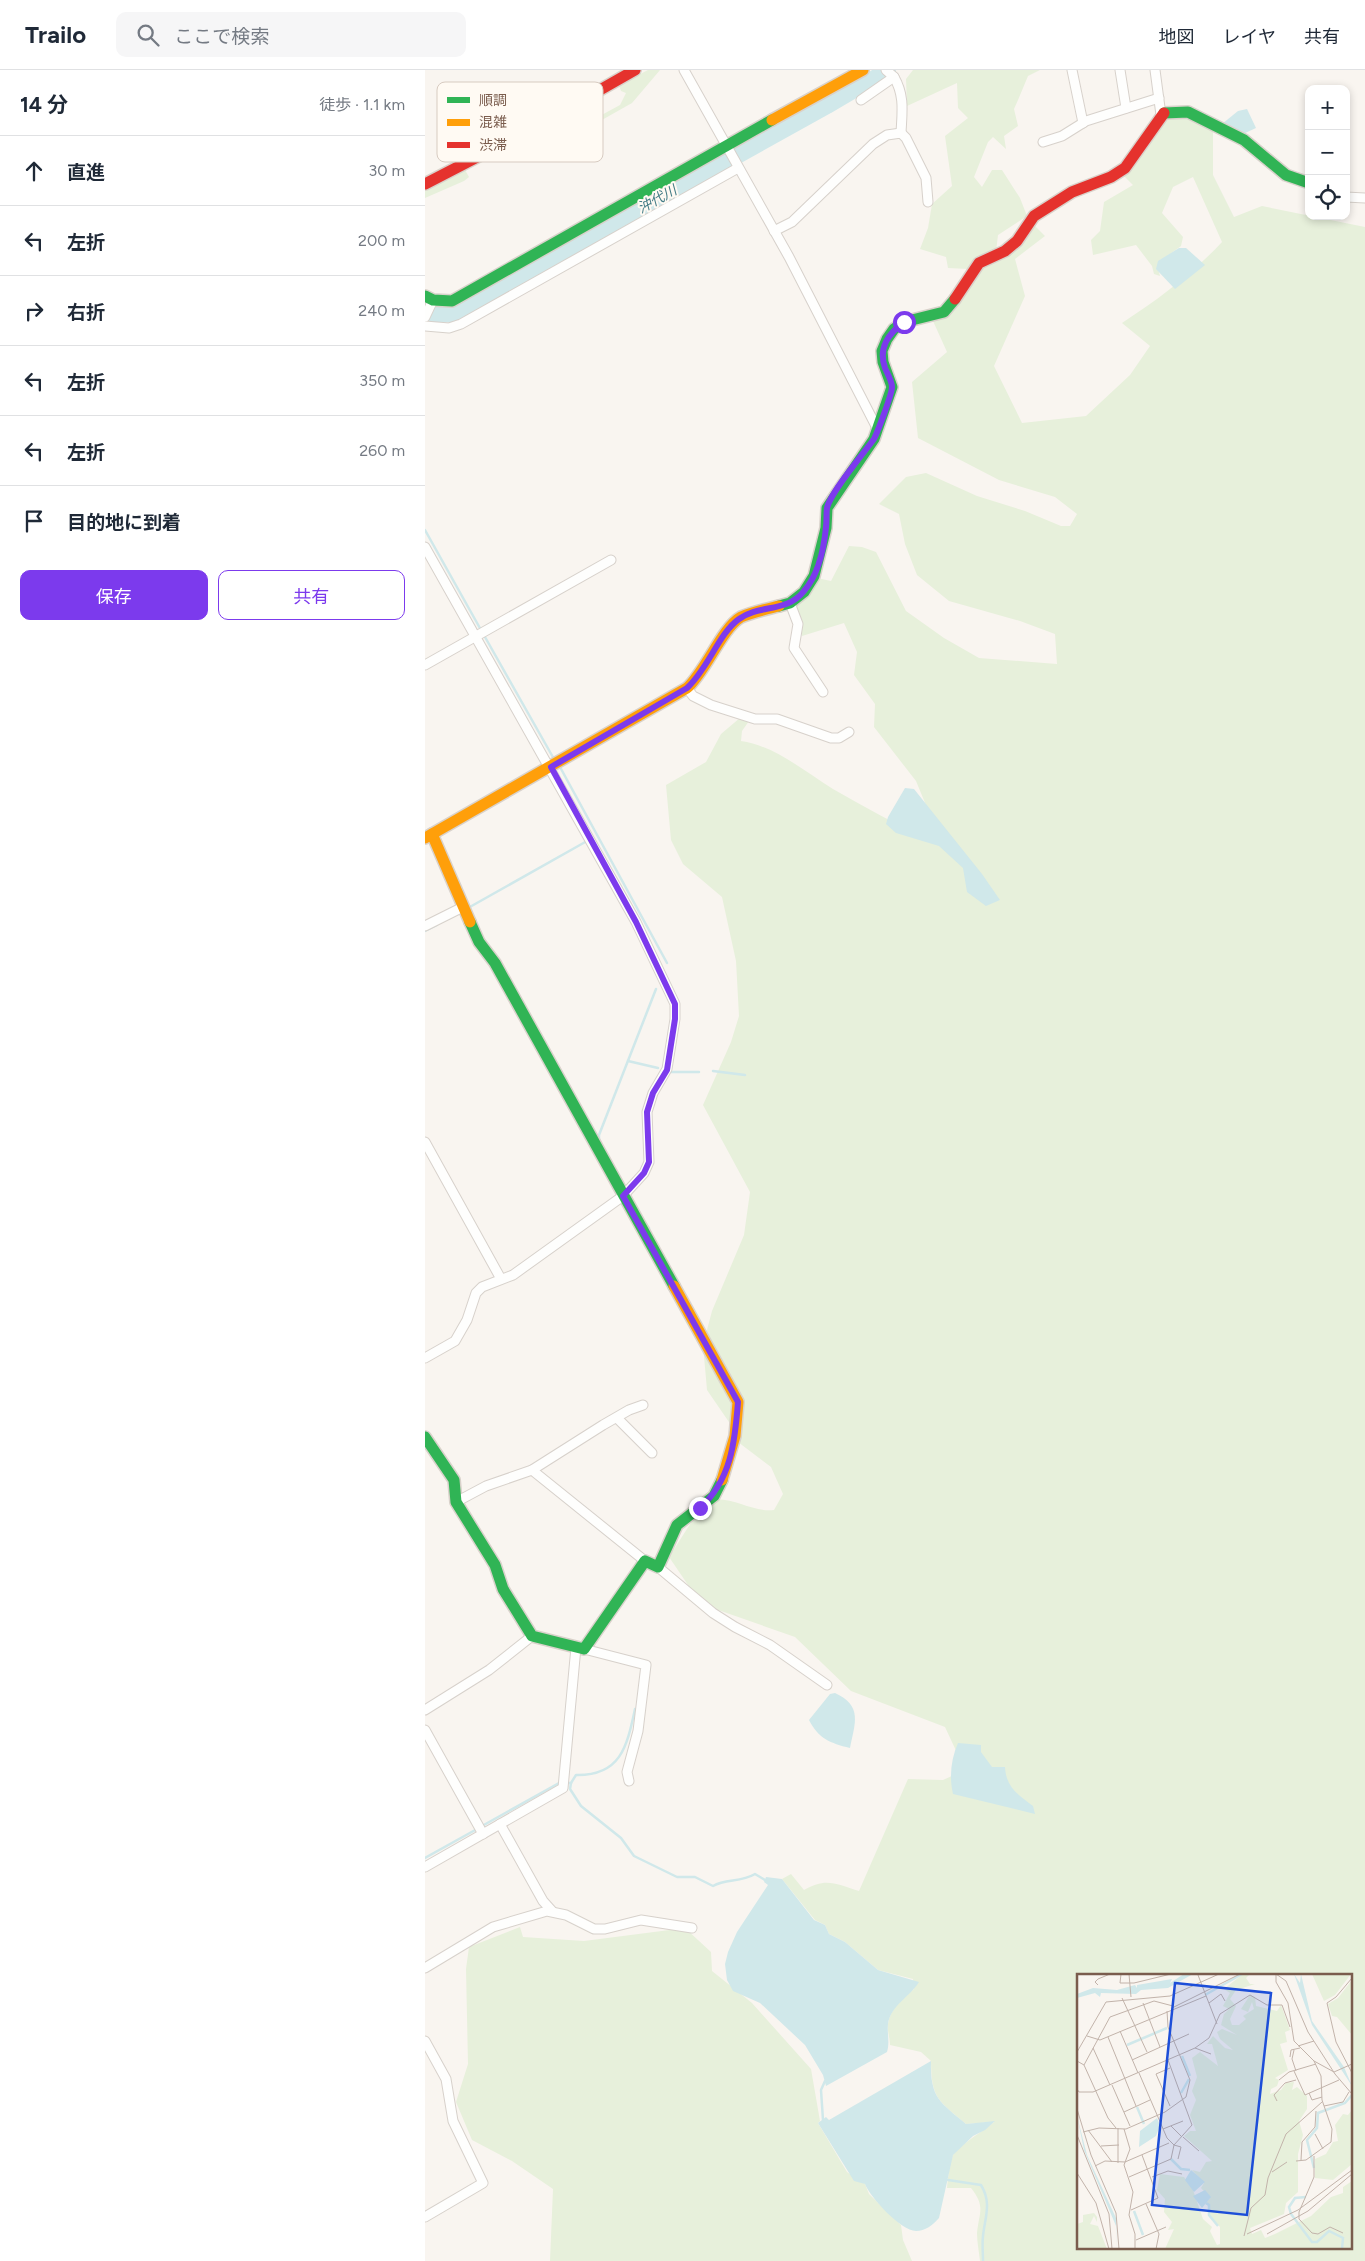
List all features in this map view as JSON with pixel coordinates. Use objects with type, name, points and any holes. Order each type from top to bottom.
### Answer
[{"type":"street","points":[[603,88],[635,70]]},
{"type":"street","points":[[684,70],[774,231],[878,430]]},
{"type":"street","points":[[425,317],[429,298],[452,301],[725,145],[863,70]]},
{"type":"street","points":[[886,70],[894,77],[899,86],[903,100],[901,133],[906,138],[926,178],[928,202]]},
{"type":"street","points":[[1072,70],[1083,123]]},
{"type":"street","points":[[1119,70],[1126,108]]},
{"type":"street","points":[[1155,70],[1161,115]]},
{"type":"street","points":[[861,100],[894,77]]},
{"type":"street","points":[[1043,142],[1063,136],[1083,123],[1159,98]]},
{"type":"street","points":[[658,1567],[677,1525],[714,1496],[725,1475],[735,1436],[738,1402],[495,963],[479,942],[463,907],[452,876],[428,836],[687,688],[698,678],[731,626],[740,618],[791,603],[804,592],[814,576],[826,528],[827,508],[874,439],[878,430],[892,387],[883,362],[882,351],[894,329],[904,322],[944,312],[952,303],[971,272],[979,264],[1005,251],[1017,241],[1034,216],[1041,210],[1072,192],[1111,177],[1125,168],[1161,115],[1175,111],[1188,112],[1243,140],[1286,175],[1305,182]]},
{"type":"street","points":[[774,231],[792,222],[873,144],[887,135],[901,133]]},
{"type":"street","points":[[425,184],[467,162]]},
{"type":"street","points":[[425,326],[449,328],[461,324],[738,168]]},
{"type":"street","points":[[1350,198],[1365,198]]},
{"type":"street","points":[[425,547],[551,767],[636,922],[675,1004],[675,1019],[667,1070],[653,1093],[647,1112],[649,1162],[644,1173],[623,1196],[513,1275],[501,1279],[476,1293],[467,1320],[455,1341],[425,1358]]},
{"type":"street","points":[[425,665],[611,560]]},
{"type":"street","points":[[791,603],[798,624],[794,648],[823,692]]},
{"type":"street","points":[[687,688],[693,696],[711,705],[755,719],[777,719],[831,738],[839,738],[849,732]]},
{"type":"street","points":[[425,926],[463,907]]},
{"type":"street","points":[[425,1142],[501,1279]]},
{"type":"street","points":[[456,1502],[486,1486],[532,1470],[617,1418],[643,1405]]},
{"type":"street","points":[[617,1418],[652,1453]]},
{"type":"street","points":[[425,1437],[454,1480],[456,1502],[495,1565],[503,1589],[533,1636],[646,1666],[637,1730],[627,1772],[629,1780]]},
{"type":"street","points":[[532,1470],[645,1561],[658,1567],[713,1612],[770,1645],[827,1685]]},
{"type":"street","points":[[425,1867],[563,1788],[580,1648],[645,1561]]},
{"type":"street","points":[[425,1710],[489,1670],[533,1636]]},
{"type":"street","points":[[425,1730],[483,1834]]},
{"type":"street","points":[[500,1824],[543,1901],[552,1911]]},
{"type":"street","points":[[425,1968],[493,1927],[552,1911],[566,1915],[594,1930],[641,1920],[692,1928]]},
{"type":"street","points":[[425,2041],[446,2079],[453,2121],[483,2183],[425,2216]]},
{"type":"green space","points":[[648,70],[660,70],[632,103],[603,119],[603,114],[620,105],[626,93],[621,91],[619,85]]},
{"type":"green space","points":[[913,70],[1040,70],[1028,76],[1014,109],[1018,126],[1004,136],[1006,149],[993,137],[988,142],[974,177],[982,187],[992,170],[1002,170],[1020,198],[1027,216],[998,235],[996,252],[968,269],[948,268],[946,257],[920,249],[928,228],[932,204],[952,186],[945,136],[968,118],[958,108],[957,83],[907,106],[906,79]]},
{"type":"green space","points":[[1180,114],[1213,129],[1213,175],[1234,217],[1262,206],[1305,215],[1305,220],[1331,220],[1365,227],[1365,2261],[980,2261],[977,2233],[980,2210],[979,2200],[971,2188],[947,2188],[947,2184],[950,2164],[955,2153],[994,2122],[966,2124],[938,2098],[931,2074],[931,2061],[921,2052],[890,2045],[888,2027],[891,2013],[914,1989],[913,1979],[878,1970],[845,1942],[829,1934],[825,1925],[815,1920],[782,1879],[791,1874],[804,1890],[819,1884],[831,1883],[859,1891],[908,1779],[943,1780],[965,1770],[945,1727],[851,1691],[795,1637],[701,1604],[669,1557],[694,1518],[717,1499],[760,1509],[774,1510],[783,1494],[771,1467],[738,1442],[731,1425],[707,1390],[703,1345],[712,1311],[744,1235],[750,1192],[703,1105],[731,1042],[739,1016],[736,961],[722,897],[683,864],[671,840],[666,785],[706,762],[721,734],[741,717],[749,721],[742,731],[741,741],[766,748],[789,760],[845,796],[928,840],[935,827],[916,781],[874,727],[875,704],[854,675],[857,652],[844,623],[802,636],[794,604],[817,578],[831,581],[849,546],[862,547],[876,552],[906,611],[944,638],[979,658],[1057,664],[1055,634],[1020,621],[949,601],[917,575],[905,544],[899,514],[879,504],[906,477],[926,473],[977,496],[1025,511],[1061,526],[1070,526],[1077,514],[1055,497],[999,480],[918,438],[912,382],[947,352],[933,321],[951,310],[981,265],[1034,225],[1045,236],[1015,259],[1025,296],[994,366],[1022,423],[1086,416],[1130,375],[1150,346],[1122,323],[1175,285],[1222,242],[1193,177],[1173,187],[1162,213],[1183,237],[1181,246],[1159,262],[1160,276],[1154,274],[1152,266],[1136,245],[1093,255],[1091,240],[1100,231],[1104,202],[1133,185],[1123,175],[1163,118]]},
{"type":"green space","points":[[465,170],[469,177],[464,181],[425,198],[425,191]]},
{"type":"green space","points":[[520,1927],[523,1937],[584,1941],[685,1928],[711,1952],[712,1971],[752,2003],[811,2069],[820,2121],[818,2123],[847,2172],[865,2184],[869,2194],[901,2225],[903,2240],[912,2261],[550,2261],[553,2189],[512,2161],[472,2140],[456,2102],[468,2064],[466,1969],[469,1947]]},
{"type":"water","points":[[1247,109],[1256,128],[1243,134],[1222,124],[1238,111]]},
{"type":"water","points":[[1179,248],[1186,248],[1205,265],[1175,289],[1156,269],[1158,261]]},
{"type":"water","points":[[905,788],[914,789],[982,874],[1000,900],[986,906],[967,892],[963,868],[939,846],[896,833],[886,824]]},
{"type":"water","points":[[835,1693],[850,1704],[855,1716],[850,1748],[821,1736],[809,1720],[830,1694]]},
{"type":"water","points":[[958,1743],[981,1745],[981,1752],[992,1767],[1005,1767],[1010,1785],[1033,1806],[1035,1814],[953,1794],[951,1768]]},
{"type":"water","points":[[766,1877],[782,1879],[814,1920],[825,1925],[829,1934],[845,1942],[878,1970],[919,1982],[897,2006],[890,2017],[887,2052],[826,2086],[823,2075],[805,2045],[760,2003],[733,1991],[727,1980],[725,1964],[728,1952],[737,1932],[768,1885],[764,1882]]},
{"type":"water","points":[[931,2061],[932,2083],[938,2098],[949,2110],[966,2124],[995,2121],[985,2130],[973,2136],[953,2155],[939,2218],[929,2227],[916,2231],[910,2230],[895,2220],[873,2197],[865,2184],[854,2181],[818,2123],[826,2117],[829,2120]]},
{"type":"waterway","name":"沖代川","points":[[425,309],[433,315],[453,314],[827,106],[888,70]]},
{"type":"waterway","points":[[427,325],[433,315]]},
{"type":"waterway","points":[[425,530],[481,630]]},
{"type":"waterway","points":[[485,637],[554,759]]},
{"type":"waterway","points":[[560,767],[667,963]]},
{"type":"waterway","points":[[468,908],[587,841]]},
{"type":"waterway","points":[[425,931],[437,925]]},
{"type":"waterway","points":[[599,1141],[599,1135],[656,989]]},
{"type":"waterway","points":[[628,1061],[658,1068]]},
{"type":"waterway","points":[[713,1071],[745,1075]]},
{"type":"waterway","points":[[671,1072],[699,1072]]},
{"type":"waterway","points":[[643,1220],[649,1228],[649,1233]]},
{"type":"waterway","points":[[482,1826],[559,1783],[571,1783],[576,1775],[591,1774],[603,1770],[612,1764],[625,1746],[635,1709]]},
{"type":"waterway","points":[[571,1783],[570,1789],[581,1806],[621,1838],[634,1856],[677,1877],[695,1877],[713,1886],[723,1882],[744,1879],[755,1874],[765,1880]]},
{"type":"waterway","points":[[425,1858],[477,1829]]},
{"type":"waterway","points":[[823,2120],[821,2090],[825,2081]]},
{"type":"waterway","points":[[948,2180],[981,2185],[987,2204],[983,2239],[983,2261]]},
{"type":"traffic: fast","points":[[1164,113],[1188,112],[1244,140],[1286,175],[1305,182]]},
{"type":"traffic: fast","points":[[425,296],[433,300],[452,301],[772,120]]},
{"type":"traffic: fast","points":[[779,606],[790,603],[804,592],[814,576],[826,528],[827,508],[874,439],[892,387],[883,362],[882,351],[887,339],[894,329],[904,322],[944,312],[955,299]]},
{"type":"traffic: fast","points":[[470,922],[479,942],[495,963],[674,1286]]},
{"type":"traffic: fast","points":[[425,1437],[454,1480],[456,1502],[495,1565],[503,1589],[532,1636],[584,1649],[645,1561],[658,1567],[677,1525],[714,1496],[722,1480]]},
{"type":"traffic: slow","points":[[772,120],[863,70]]},
{"type":"traffic: slow","points":[[425,838],[687,688],[694,681],[727,630],[734,623],[746,615],[779,606]]},
{"type":"traffic: slow","points":[[432,834],[470,922]]},
{"type":"traffic: slow","points":[[674,1286],[738,1402],[735,1436],[722,1480]]},
{"type":"traffic: jam","points":[[603,88],[635,70]]},
{"type":"traffic: jam","points":[[955,299],[979,263],[1005,251],[1017,241],[1034,216],[1072,192],[1111,177],[1125,168],[1164,113]]},
{"type":"traffic: jam","points":[[425,184],[467,162]]},
{"type":"route","points":[[700,1508],[714,1496],[725,1475],[735,1436],[738,1402],[623,1196],[644,1173],[649,1162],[647,1112],[653,1093],[667,1070],[675,1019],[675,1004],[636,922],[551,767],[687,688],[698,678],[731,626],[740,618],[791,603],[804,592],[814,576],[826,528],[827,508],[831,499],[874,439],[878,430],[892,387],[883,362],[882,351],[894,329],[904,322]]}]
